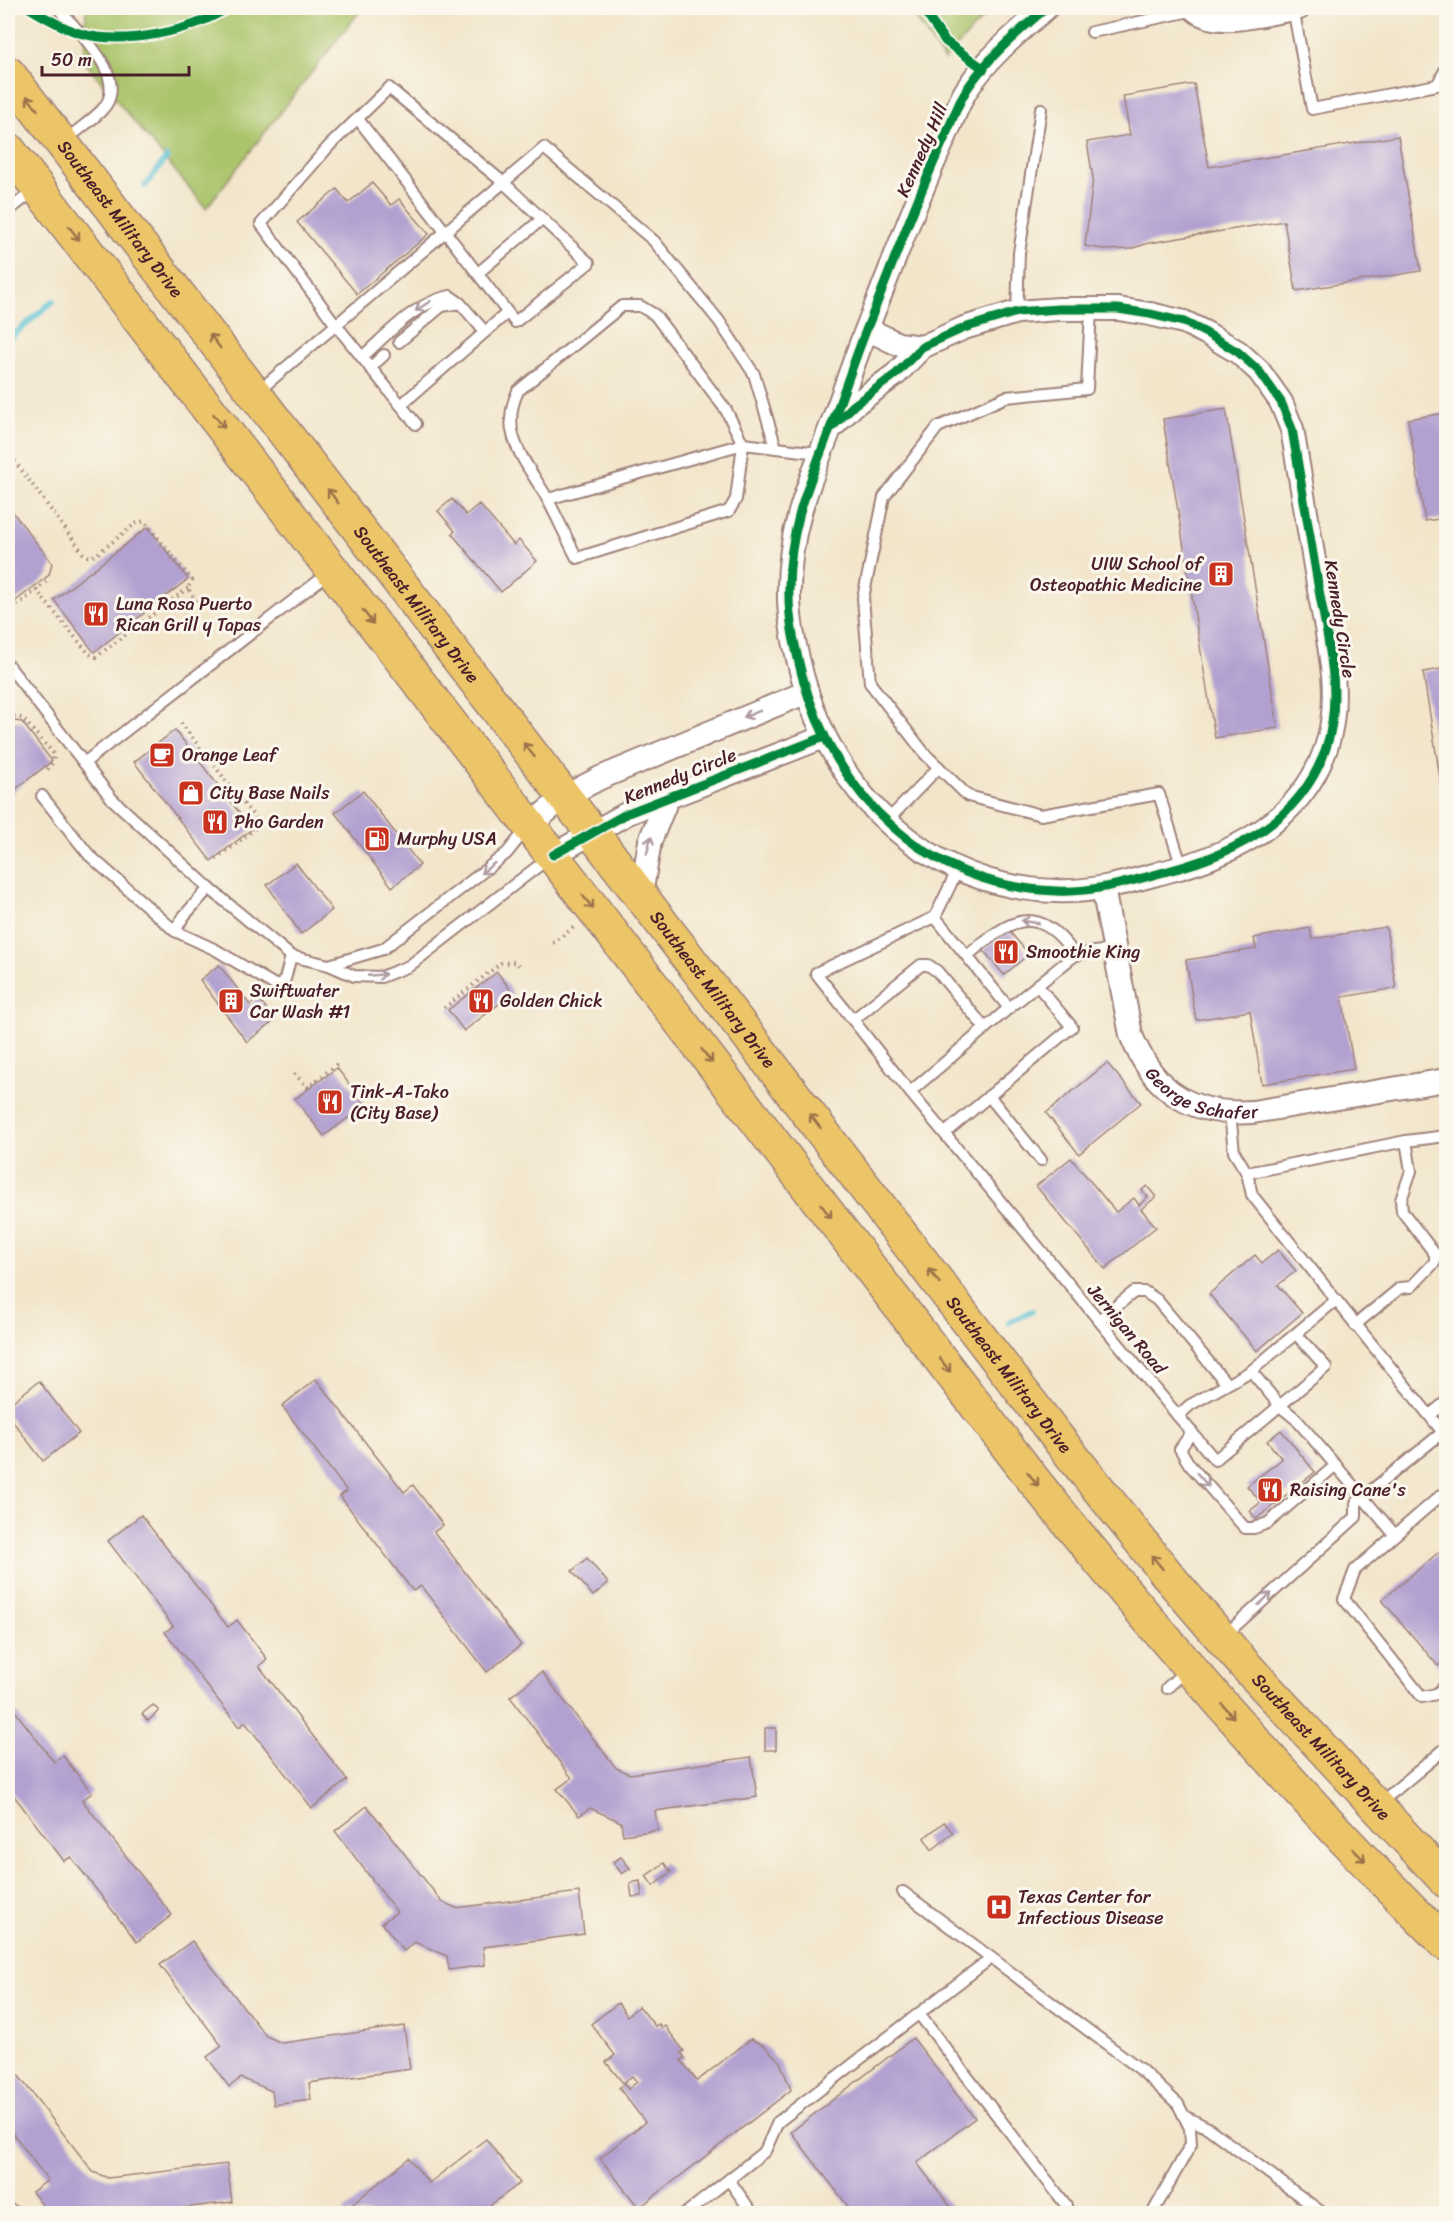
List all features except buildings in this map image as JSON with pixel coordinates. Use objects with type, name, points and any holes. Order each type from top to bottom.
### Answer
[{"type":"main road","name":"Southeast Military Drive","points":[[8,73],[1060,1441],[1222,1638],[1446,1881]]},
{"type":"main road","points":[[8,149],[1035,1482],[1134,1604],[1178,1678],[1347,1843],[1446,1944]]},
{"type":"main road","points":[[1178,1678],[1222,1638]]},
{"type":"street","name":"Kennedy Hill","points":[[867,329],[932,164],[967,89],[1007,41],[1046,8]]},
{"type":"street","points":[[1194,9],[1204,17],[1222,20],[1296,8]]},
{"type":"street","name":"Kennedy Circle","points":[[831,428],[854,405],[896,374],[922,347],[964,328],[1017,312],[1091,309],[1149,314],[1184,322],[1238,352],[1252,365],[1281,402],[1292,429],[1334,680],[1334,714],[1328,743],[1322,758],[1301,793],[1288,809],[1257,836],[1220,856],[1103,888],[1056,891],[1001,883],[958,869],[919,848],[886,821],[855,787],[836,761],[824,737],[807,692],[795,648],[789,587],[798,515],[819,453],[831,428],[867,329]]},
{"type":"street","points":[[867,329],[898,344],[922,347]]},
{"type":"street","name":"Kennedy Circle","points":[[529,826],[564,797],[600,778],[807,692]]},
{"type":"street","name":"Kennedy Circle","points":[[553,855],[628,813],[824,737]]},
{"type":"street","points":[[641,895],[651,835],[667,799]]},
{"type":"street","name":"George Schafer","points":[[1103,888],[1131,1035],[1139,1056],[1152,1075],[1168,1090],[1187,1102],[1208,1110],[1230,1113],[1253,1112],[1446,1080]]},
{"type":"lane","points":[[58,8],[103,62],[111,79],[111,93],[102,110],[62,143]]},
{"type":"lane","points":[[1296,8],[1312,109],[1437,85],[1446,69]]},
{"type":"lane","points":[[1092,32],[1194,9]]},
{"type":"lane","points":[[358,119],[515,322],[589,263],[504,183],[389,88],[329,146],[261,224],[336,325],[416,424]]},
{"type":"lane","points":[[1017,312],[1020,253],[1041,109]]},
{"type":"lane","points":[[255,394],[544,148],[654,242],[719,321],[754,374],[776,448]]},
{"type":"lane","points":[[8,211],[39,187]]},
{"type":"lane","points":[[478,273],[542,219]]},
{"type":"lane","points":[[362,357],[413,312],[433,299],[450,296],[460,303],[485,332]]},
{"type":"lane","points":[[399,342],[442,306],[460,303]]},
{"type":"lane","points":[[622,306],[640,306],[655,315],[726,410],[743,444],[736,499],[729,511],[577,558],[548,499],[516,448],[510,408],[518,391],[622,306]]},
{"type":"lane","points":[[1091,309],[1087,389],[1006,397],[938,427],[884,497],[863,598],[870,682],[939,767],[968,796],[1041,815],[1159,794],[1182,868]]},
{"type":"lane","points":[[400,405],[507,313]]},
{"type":"lane","points":[[370,368],[384,355]]},
{"type":"lane","points":[[548,499],[743,444],[819,453]]},
{"type":"lane","points":[[84,764],[333,570]]},
{"type":"lane","points":[[8,665],[13,681],[112,799],[209,888],[291,956],[330,965],[354,976],[381,977],[409,966],[553,855]]},
{"type":"lane","points":[[886,821],[939,767]]},
{"type":"lane","points":[[42,796],[89,855],[175,931],[216,950],[278,987],[285,979],[291,956]]},
{"type":"lane","points":[[330,965],[383,949],[507,853],[529,826]]},
{"type":"lane","points":[[958,869],[935,917],[1009,1008]]},
{"type":"lane","points":[[175,931],[184,916],[209,888]]},
{"type":"lane","name":"Jernigan Road","points":[[935,917],[816,973],[910,1092],[1215,1460],[1280,1406]]},
{"type":"lane","points":[[967,956],[992,934],[1020,921],[1041,924],[1052,929],[1076,955]]},
{"type":"lane","points":[[910,1092],[1076,955],[1115,949]]},
{"type":"lane","points":[[853,1020],[921,965],[928,965],[937,971],[985,1028]]},
{"type":"lane","points":[[945,1133],[1072,1027],[1038,985]]},
{"type":"lane","points":[[989,1096],[1041,1160]]},
{"type":"lane","points":[[1222,1638],[1356,1517],[1360,1500],[1445,1434],[1252,1195],[1247,1173],[1234,1152],[1230,1113]]},
{"type":"lane","points":[[1247,1173],[1406,1141],[1446,1136]]},
{"type":"lane","points":[[1355,1325],[1400,1288],[1411,1287],[1436,1262],[1435,1254],[1402,1210],[1401,1200],[1411,1172],[1406,1141]]},
{"type":"lane","points":[[1099,1320],[1134,1292],[1145,1292],[1157,1300],[1226,1383]]},
{"type":"lane","points":[[1178,1416],[1226,1383],[1251,1371],[1336,1300]]},
{"type":"lane","points":[[1280,1406],[1326,1367],[1296,1334]]},
{"type":"lane","points":[[1251,1371],[1280,1406],[1296,1419],[1336,1465],[1360,1500],[1395,1535]]},
{"type":"lane","points":[[1430,1415],[1446,1402]]},
{"type":"lane","points":[[1192,1432],[1180,1449],[1189,1464],[1245,1528],[1254,1528],[1268,1523],[1336,1465]]},
{"type":"lane","points":[[1446,1491],[1356,1570],[1344,1599],[1422,1696],[1436,1694],[1446,1686]]},
{"type":"lane","points":[[1376,1807],[1446,1748]]},
{"type":"lane","points":[[903,1892],[1140,2069],[1178,2104],[1190,2128],[1191,2144],[1152,2214]]},
{"type":"lane","points":[[685,2214],[765,2151],[778,2122],[991,1958]]},
{"type":"lane","points":[[919,2014],[1066,2205]]},
{"type":"lane","points":[[1184,2116],[1208,2128],[1324,2214]]},
{"type":"lane","points":[[729,2180],[753,2214]]},
{"type":"lane","points":[[8,2209],[18,2214]]},
{"type":"path","points":[[11,456],[82,553],[89,557],[96,555],[135,524],[144,521],[192,580],[188,588],[96,657],[88,654],[36,590]]},
{"type":"path","points":[[8,613],[46,582]]},
{"type":"path","points":[[188,588],[196,602]]},
{"type":"path","points":[[8,716],[22,718],[54,754],[53,762],[45,773]]},
{"type":"path","points":[[182,723],[255,818],[257,827],[213,862]]},
{"type":"path","points":[[554,943],[579,923]]},
{"type":"path","points":[[444,1008],[483,976],[506,961],[515,962],[522,968]]},
{"type":"path","points":[[294,1074],[305,1087],[337,1064]]},
{"type":"green space","points":[[86,8],[156,10],[171,8],[362,8],[206,208],[84,61]]},
{"type":"green space","points":[[909,8],[992,8],[944,60]]},
{"type":"waterway","points":[[145,186],[167,157]]},
{"type":"waterway","points":[[8,340],[53,301]]},
{"type":"waterway","points":[[1009,1322],[1032,1311]]},
{"type":"cycle path","points":[[29,8],[73,31],[97,37],[116,38],[176,30],[195,24],[228,8]]},
{"type":"cycle path","points":[[922,8],[945,41],[984,69]]},
{"type":"cycle path","points":[[831,428],[854,405],[896,374],[922,347],[964,328],[1017,312],[1118,309],[1150,314],[1184,322],[1238,352],[1259,371],[1281,402],[1292,429],[1332,666],[1334,707],[1331,728],[1326,748],[1315,773],[1301,795],[1263,830],[1218,855],[1193,864],[1126,882],[1084,890],[1056,891],[1010,886],[967,873],[928,853],[893,827],[863,795],[837,759],[817,719],[802,675],[791,622],[789,589],[793,544],[809,483],[906,229],[961,100],[975,77],[994,56],[1046,8]]},
{"type":"cycle path","points":[[553,855],[628,813],[824,737]]},
{"type":"place","name":"UIW School of Osteopathic Medicine","points":[[1221,574]]},
{"type":"place","name":"Luna Rosa Puerto Rican Grill y Tapas","points":[[96,614]]},
{"type":"place","name":"Orange Leaf","points":[[162,755]]},
{"type":"place","name":"City Base Nails","points":[[191,793]]},
{"type":"place","name":"Pho Garden","points":[[215,822]]},
{"type":"place","name":"Murphy USA","points":[[377,839]]},
{"type":"place","name":"Smoothie King","points":[[1006,952]]},
{"type":"place","name":"Swiftwater Car Wash #1","points":[[231,1001]]},
{"type":"place","name":"Golden Chick","points":[[481,1001]]},
{"type":"place","name":"Tink-A-Tako (City Base)","points":[[330,1102]]},
{"type":"place","name":"Raising Cane's","points":[[1270,1490]]},
{"type":"place","name":"Texas Center for Infectious Disease","points":[[999,1907]]}]
